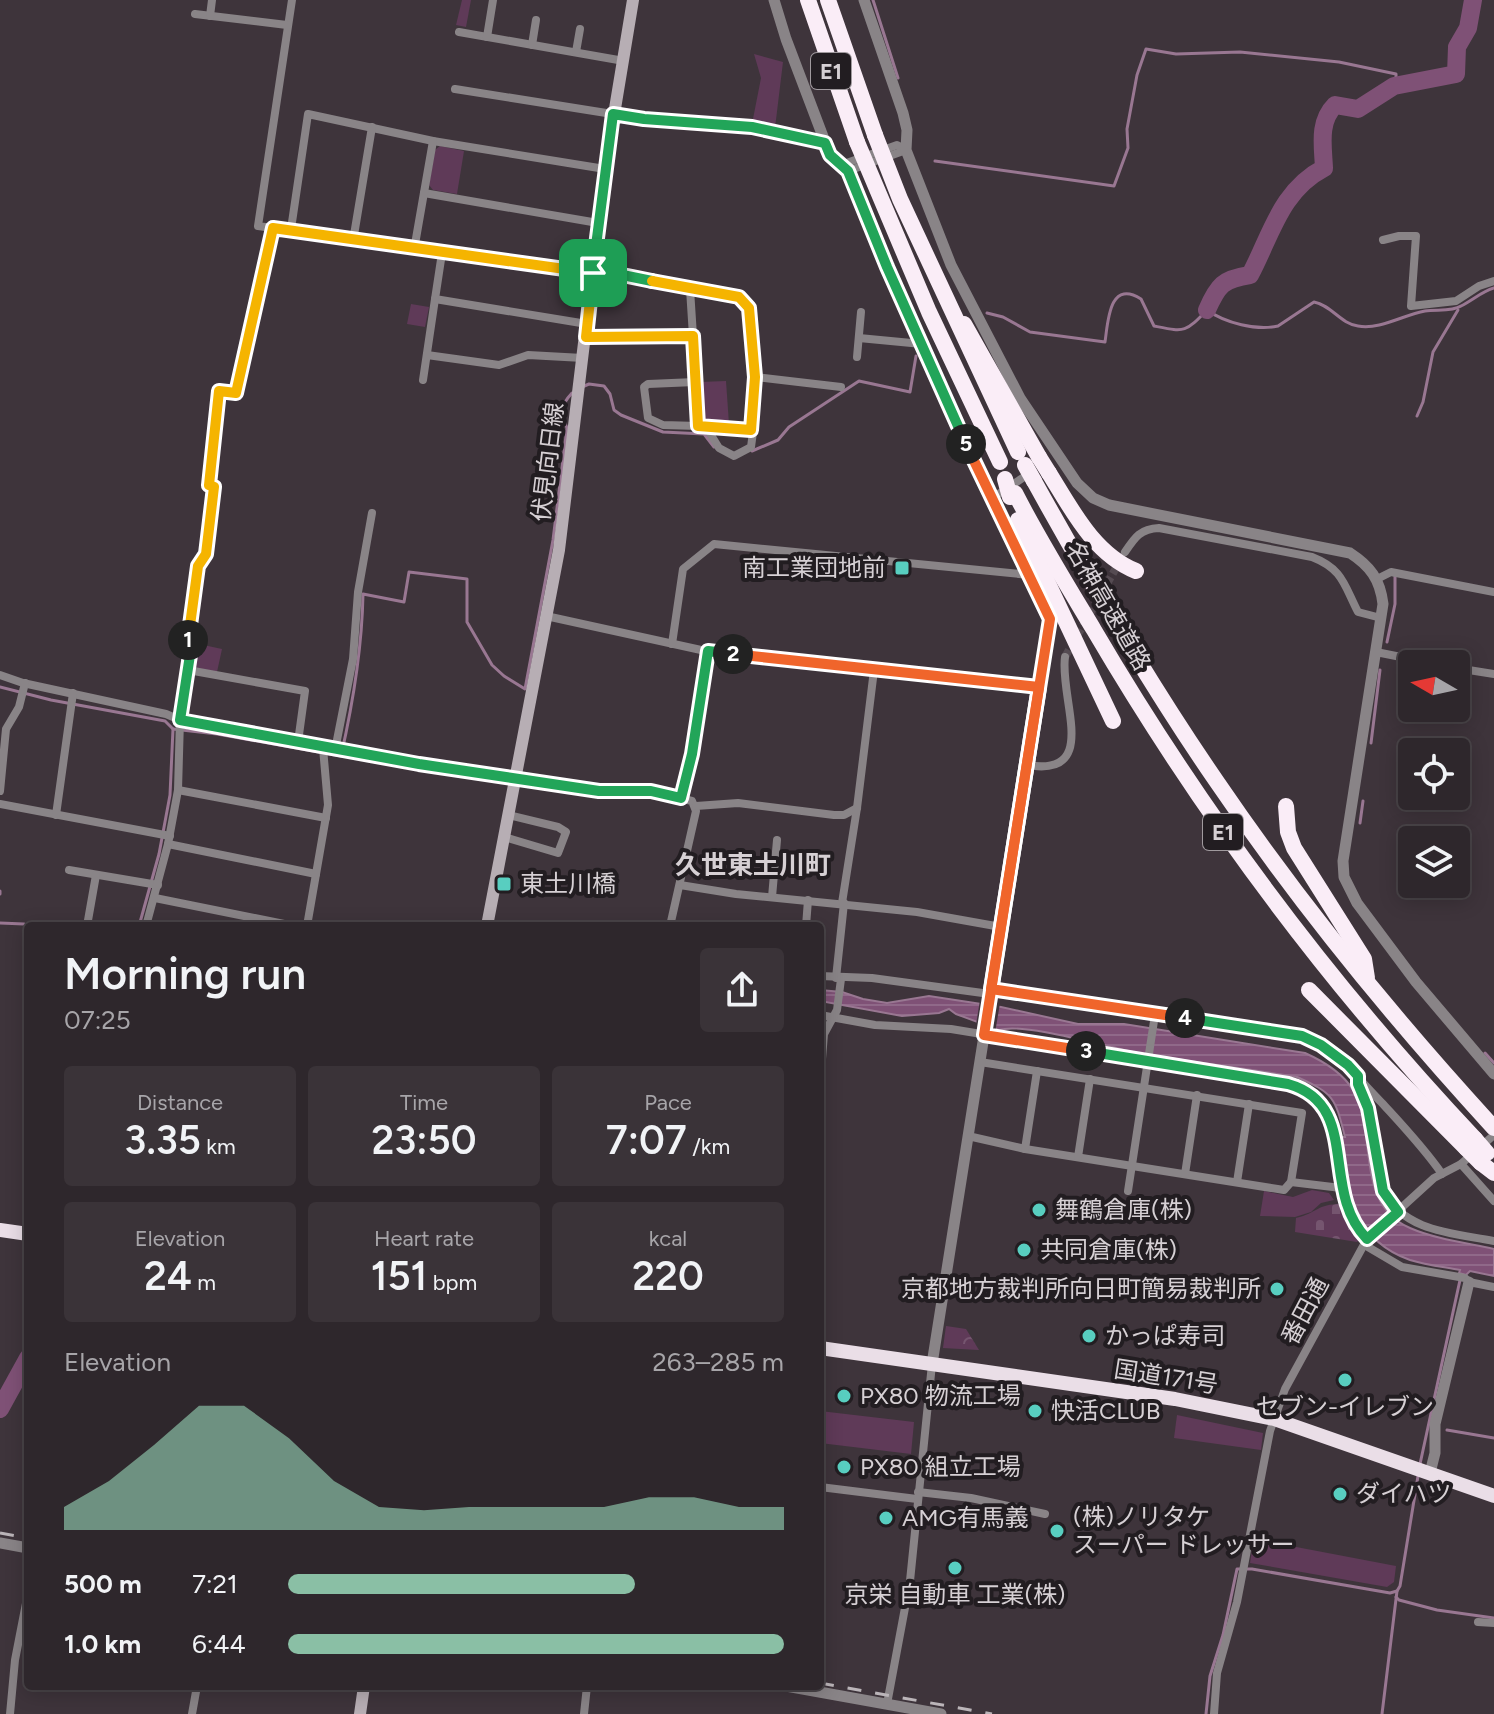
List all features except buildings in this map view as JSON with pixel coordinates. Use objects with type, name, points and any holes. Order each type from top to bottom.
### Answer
[{"type":"highway","name":"名神高速道路","points":[[808,0],[857,142],[923,299],[1013,495],[1134,698],[1221,830],[1290,923],[1413,1073],[1467,1150]]},
{"type":"highway","name":"名神高速道路","points":[[828,0],[900,199],[946,301],[1034,455],[1041,477],[1105,608],[1217,783],[1297,894],[1431,1059],[1493,1129]]},
{"type":"highway","points":[[1041,477],[1100,548],[1116,562],[1136,571]]},
{"type":"highway","points":[[1013,495],[1015,514],[1113,721]]},
{"type":"highway","points":[[1286,806],[1288,832],[1294,848],[1364,959],[1367,981]]},
{"type":"highway","points":[[1309,990],[1467,1150],[1489,1162]]},
{"type":"highway","points":[[0,1230],[24,1233]]},
{"type":"highway","name":"国道171号","points":[[824,1349],[1175,1399],[1274,1419],[1494,1496]]},
{"type":"main road","name":"伏見向日線","points":[[488,922],[563,524],[605,169],[633,0]]},
{"type":"main road","points":[[360,1714],[363,1690]]},
{"type":"street","points":[[210,16],[212,0]]},
{"type":"street","points":[[292,0],[258,226],[414,250],[593,271],[739,297],[749,308],[755,377],[751,447],[734,456],[719,448],[702,426],[695,382],[690,289]]},
{"type":"street","points":[[487,37],[493,0]]},
{"type":"street","points":[[774,0],[830,155],[844,168],[991,499],[1050,619],[932,1364],[910,1581],[887,1709]]},
{"type":"street","points":[[864,0],[903,113],[907,130],[906,150],[951,265],[1020,398],[1034,455],[1077,483],[1093,498],[1109,505],[1333,548],[1350,553],[1363,562],[1377,579],[1383,604],[1343,861],[1344,877],[1357,903],[1416,982],[1494,1074]]},
{"type":"street","points":[[195,14],[287,25]]},
{"type":"street","points":[[532,45],[536,20]]},
{"type":"street","points":[[576,52],[580,29]]},
{"type":"street","points":[[459,32],[624,61]]},
{"type":"street","points":[[455,89],[644,119],[752,127],[825,143]]},
{"type":"street","points":[[291,229],[308,114],[433,141],[605,169]]},
{"type":"street","points":[[353,241],[372,127]]},
{"type":"street","points":[[414,250],[433,141]]},
{"type":"street","points":[[844,168],[897,145],[906,150]]},
{"type":"street","points":[[424,193],[598,223]]},
{"type":"street","points":[[147,922],[169,840],[178,790],[180,728],[190,655],[188,644],[198,566],[206,554],[214,487],[209,485],[219,391],[236,393],[273,228]]},
{"type":"street","points":[[1383,240],[1416,236],[1411,306],[1456,301],[1479,286],[1494,281]]},
{"type":"street","points":[[423,380],[442,253]]},
{"type":"street","points":[[435,299],[587,331],[693,336]]},
{"type":"street","points":[[857,357],[861,312]]},
{"type":"street","points":[[859,338],[922,344]]},
{"type":"street","points":[[427,355],[499,365],[528,355],[583,358]]},
{"type":"street","points":[[755,377],[841,387]]},
{"type":"street","points":[[695,382],[648,384],[644,387],[648,418],[663,425],[751,430]]},
{"type":"street","points":[[991,499],[1034,455]]},
{"type":"street","points":[[335,750],[353,659],[358,592],[372,513]]},
{"type":"street","points":[[1125,552],[1136,536],[1146,529],[1159,528],[1312,557],[1339,572],[1358,612],[1381,618]]},
{"type":"street","points":[[672,644],[683,569],[714,544],[1030,575]]},
{"type":"street","points":[[1377,579],[1391,572],[1494,592]]},
{"type":"street","points":[[546,616],[708,651],[1039,687]]},
{"type":"street","points":[[681,798],[692,754],[708,651]]},
{"type":"street","points":[[1376,652],[1398,656]]},
{"type":"street","points":[[1027,765],[1039,767],[1061,763],[1071,749],[1063,673],[1065,657]]},
{"type":"street","points":[[188,670],[305,691],[298,742]]},
{"type":"street","points":[[824,1032],[836,1013],[843,903],[874,670]]},
{"type":"street","points":[[1470,670],[1494,674]]},
{"type":"street","points":[[0,675],[166,714],[180,728],[298,742],[599,791],[651,791],[692,801],[696,806]]},
{"type":"street","points":[[0,791],[6,729],[19,707],[25,683]]},
{"type":"street","points":[[56,815],[73,693]]},
{"type":"street","points":[[308,922],[328,805],[323,748]]},
{"type":"street","points":[[178,790],[326,818]]},
{"type":"street","points":[[696,806],[738,803],[834,815],[844,815],[857,808]]},
{"type":"street","points":[[0,804],[316,874]]},
{"type":"street","points":[[671,922],[696,806]]},
{"type":"street","points":[[504,837],[558,853],[566,832],[508,815]]},
{"type":"street","points":[[772,897],[777,840]]},
{"type":"street","points":[[69,870],[158,885]]},
{"type":"street","points":[[88,922],[96,875]]},
{"type":"street","points":[[680,885],[843,903],[1001,927]]},
{"type":"street","points":[[155,898],[274,922]]},
{"type":"street","points":[[806,922],[808,900]]},
{"type":"street","points":[[824,976],[872,978],[1302,1036],[1321,1045],[1348,1065],[1422,1146],[1442,1174]]},
{"type":"street","points":[[824,1014],[836,1013],[875,1025],[984,1034],[1305,1089],[1319,1100],[1333,1124],[1341,1188],[1349,1215],[1367,1239],[1368,1247],[1402,1267],[1494,1287]]},
{"type":"street","points":[[1128,1191],[1154,1021]]},
{"type":"street","points":[[968,1136],[1025,1149],[1284,1190],[1291,1182],[1302,1113],[980,1062]]},
{"type":"street","points":[[1025,1149],[1037,1071]]},
{"type":"street","points":[[1358,1076],[1368,1108],[1383,1191],[1397,1213],[1420,1226],[1494,1241]]},
{"type":"street","points":[[1078,1157],[1090,1079]]},
{"type":"street","points":[[1185,1174],[1197,1095]]},
{"type":"street","points":[[1237,1182],[1249,1104]]},
{"type":"street","name":"番田通","points":[[1214,1714],[1217,1673],[1229,1638],[1274,1419],[1285,1389],[1367,1239],[1493,1129]]},
{"type":"street","points":[[1467,1150],[1494,1201]]},
{"type":"street","points":[[1291,1182],[1341,1188]]},
{"type":"street","points":[[1422,1470],[1435,1453],[1435,1424],[1464,1279]]},
{"type":"street","points":[[824,1487],[971,1498],[1045,1514]]},
{"type":"street","points":[[0,1543],[24,1547]]},
{"type":"street","points":[[10,1714],[24,1615]]},
{"type":"street","points":[[1478,1622],[1494,1623]]},
{"type":"street","points":[[18,1648],[24,1650]]},
{"type":"street","points":[[192,1714],[196,1690]]},
{"type":"street","points":[[584,1714],[587,1690]]},
{"type":"street","points":[[804,1690],[887,1709],[941,1714]]},
{"type":"green space","points":[[462,0],[471,0],[466,27],[456,25]]},
{"type":"green space","points":[[754,54],[783,62],[775,128],[752,124],[761,78]]},
{"type":"green space","points":[[440,146],[464,151],[457,194],[433,190],[429,185],[435,150]]},
{"type":"green space","points":[[411,304],[429,307],[425,327],[407,324]]},
{"type":"green space","points":[[726,381],[729,424],[709,422],[703,418],[700,382]]},
{"type":"green space","points":[[194,643],[222,649],[217,672],[196,668],[192,663]]},
{"type":"green space","points":[[1312,1190],[1329,1193],[1334,1200],[1321,1203],[1311,1212],[1295,1217],[1260,1216],[1264,1191],[1293,1197]]},
{"type":"green space","points":[[1342,1204],[1359,1239],[1357,1242],[1295,1232],[1296,1218],[1327,1205]]},
{"type":"green space","points":[[946,1326],[966,1329],[979,1350],[943,1348]]},
{"type":"green space","points":[[824,1411],[914,1422],[911,1454],[824,1443]]},
{"type":"green space","points":[[1177,1415],[1263,1433],[1261,1450],[1174,1438]]},
{"type":"green space","points":[[1254,1539],[1396,1566],[1394,1582],[1387,1587],[1250,1563]]},
{"type":"shaded area","points":[[824,990],[887,1003],[929,996],[1001,1007],[1078,1024],[1124,1024],[1305,1053],[1332,1068],[1353,1090],[1365,1126],[1374,1185],[1392,1217],[1430,1235],[1494,1249],[1494,1276],[1470,1271],[1466,1275],[1459,1273],[1460,1270],[1410,1260],[1376,1240],[1364,1226],[1350,1193],[1339,1137],[1345,1137],[1335,1105],[1326,1093],[1297,1077],[1138,1053],[1027,1029],[999,1030],[949,1009],[939,1013],[902,1016],[824,1002]]},
{"type":"pier","points":[[980,1000],[1000,1003],[995,1033],[976,1025]]},
{"type":"waterway","points":[[873,0],[898,78]]},
{"type":"waterway","points":[[1207,310],[1222,285],[1250,275],[1287,202],[1297,189],[1324,168],[1324,127],[1335,105],[1358,109],[1394,86],[1456,74],[1457,47],[1468,28],[1473,0]]},
{"type":"waterway","points":[[935,161],[1114,186],[1128,148],[1127,129],[1137,75],[1146,49],[1176,54],[1240,52],[1339,62],[1396,74],[1396,85]]},
{"type":"waterway","points":[[987,313],[1003,317],[1030,332],[1105,342],[1109,314],[1122,294],[1141,299],[1154,326],[1172,329],[1189,327],[1207,310],[1241,325],[1278,326],[1314,302],[1352,325],[1366,327],[1425,311],[1457,308],[1494,288]]},
{"type":"waterway","points":[[1417,416],[1423,402],[1433,352],[1458,310]]},
{"type":"waterway","points":[[752,451],[778,440],[789,427],[859,381],[910,392],[916,356]]},
{"type":"waterway","points":[[582,387],[589,384],[604,386],[610,394],[614,410],[621,415],[663,432],[704,434],[714,447]]},
{"type":"waterway","points":[[140,922],[159,854],[170,795],[173,729],[341,756],[356,676],[363,594],[404,602],[409,572],[467,579],[467,622],[492,665],[525,689],[553,540],[567,428],[562,409],[572,393]]},
{"type":"waterway","points":[[1387,642],[1395,604],[1395,576]]},
{"type":"waterway","points":[[1371,743],[1380,670]]},
{"type":"waterway","points":[[0,687],[51,700],[165,721],[173,729]]},
{"type":"waterway","points":[[1360,823],[1363,801]]},
{"type":"waterway","points":[[0,923],[24,924]]},
{"type":"waterway","points":[[1485,1053],[1494,1063]]},
{"type":"waterway","points":[[1420,1464],[1460,1280]]},
{"type":"waterway","points":[[0,1409],[24,1365]]},
{"type":"waterway","points":[[1447,1430],[1494,1438]]},
{"type":"waterway","points":[[1206,1714],[1210,1676],[1223,1635],[1237,1569],[1390,1593],[1397,1591],[1418,1476]]},
{"type":"waterway","points":[[1382,1714],[1397,1591]]},
{"type":"waterway","points":[[1396,1597],[1437,1610],[1494,1618]]},
{"type":"tunnel","points":[[1065,657],[1120,561]]},
{"type":"railway","points":[[0,1533],[24,1537]]},
{"type":"railway","points":[[824,1684],[992,1714]]},
{"type":"place","name":"南工業団地前","points":[[902,568]]},
{"type":"place","name":"東土川橋","points":[[504,884]]},
{"type":"place","name":"舞鶴倉庫(株)","points":[[1039,1210]]},
{"type":"place","name":"共同倉庫(株)","points":[[1024,1250]]},
{"type":"place","name":"京都地方裁判所向日町簡易裁判所","points":[[1277,1289]]},
{"type":"place","name":"かっぱ寿司","points":[[1089,1336]]},
{"type":"place","name":"セブン-イレブン","points":[[1345,1380]]},
{"type":"place","name":"PX80 物流工場","points":[[844,1396]]},
{"type":"place","name":"快活CLUB","points":[[1035,1411]]},
{"type":"place","name":"PX80 組立工場","points":[[844,1467]]},
{"type":"place","name":"ダイハツ","points":[[1340,1494]]},
{"type":"place","name":"AMG有馬義","points":[[886,1518]]},
{"type":"place","name":"(株)ノリタケ スーパー ドレッサー","points":[[1057,1531]]},
{"type":"place","name":"京栄 自動車 工業(株)","points":[[955,1568]]},
{"type":"district","name":"久世東土川町","points":[[753,865]]},
{"type":"route","points":[[613,114],[752,127],[825,143],[830,155],[848,171],[887,267],[994,507],[1050,619],[991,989],[1302,1036],[1321,1045],[1358,1076],[1368,1108],[1383,1191],[1398,1212],[1367,1239],[1349,1215],[1344,1200],[1333,1124],[1319,1100],[1305,1089],[984,1035],[990,994],[1039,687],[708,651],[692,754],[681,798],[651,791],[599,791],[419,764],[180,720],[198,566],[206,554],[214,487],[209,485],[219,391],[236,393],[273,228],[593,273],[586,337],[693,336],[698,426],[751,430],[755,377],[749,308],[739,297],[593,269],[613,114]]}]
